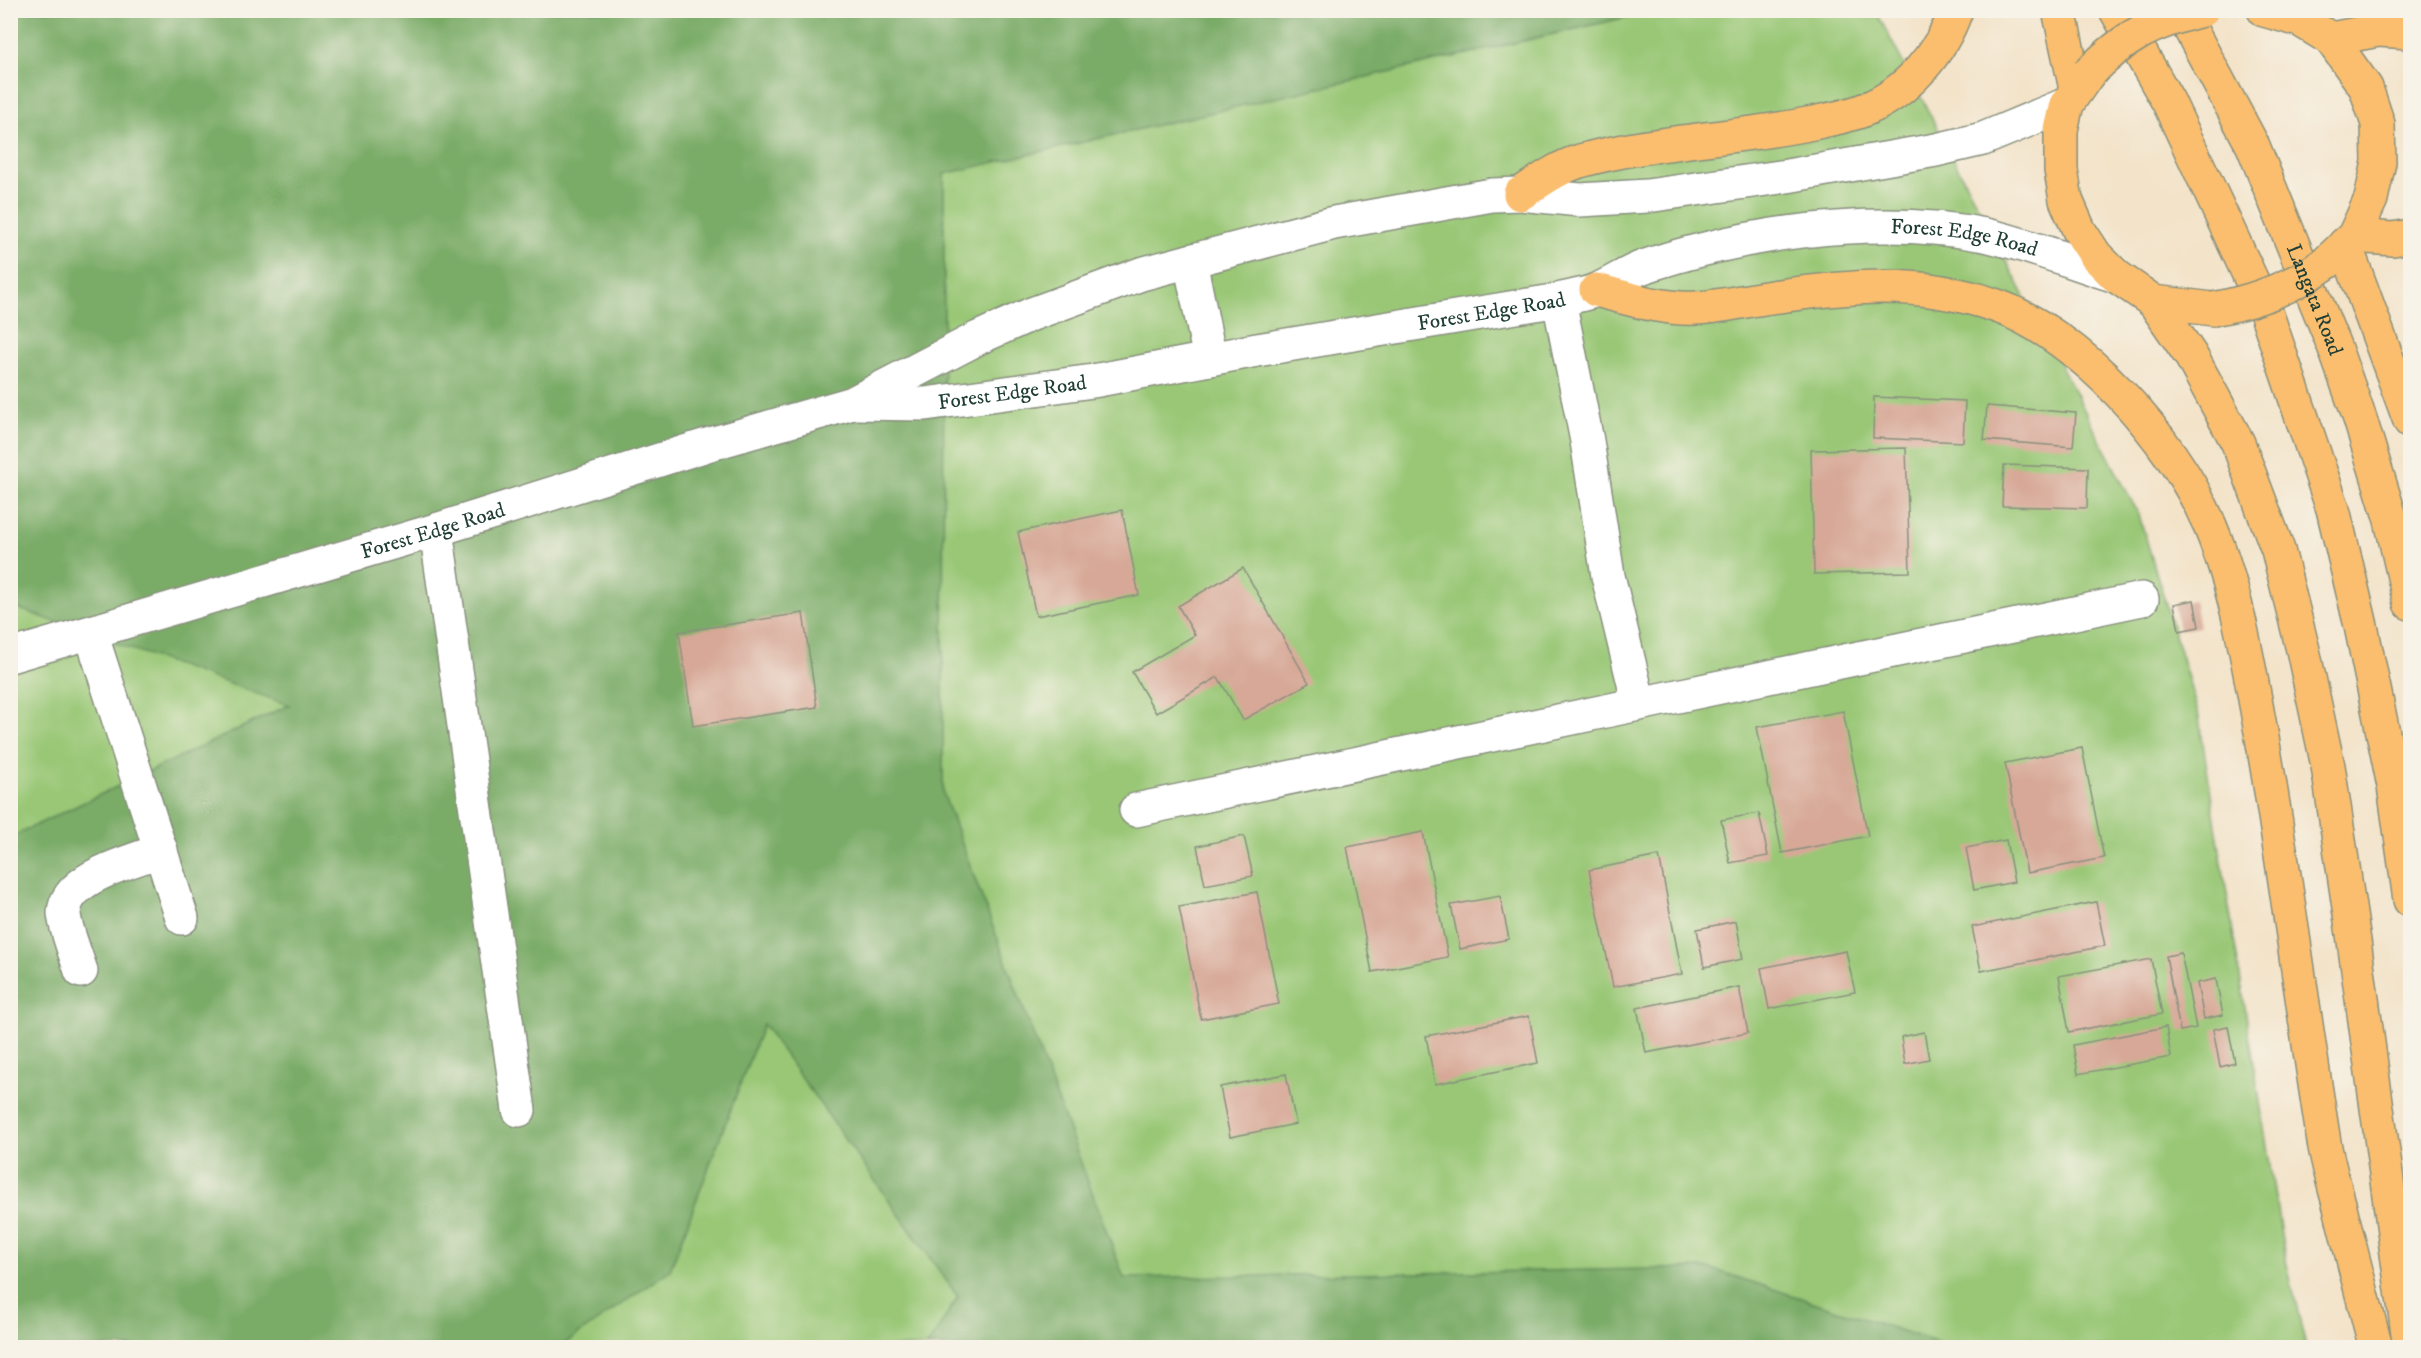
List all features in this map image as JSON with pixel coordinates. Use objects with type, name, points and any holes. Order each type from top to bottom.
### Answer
[{"type":"main road","points":[[1520,194],[1548,175],[1578,162],[1633,149],[1774,131],[1868,109],[1901,88],[1940,46],[1956,10]]},
{"type":"main road","points":[[2059,10],[2077,89]]},
{"type":"main road","points":[[2116,10],[2169,103],[2265,309],[2333,509],[2361,626],[2394,786],[2410,900]]},
{"type":"main road","name":"Langata Road","points":[[2180,10],[2253,146],[2314,295],[2360,419],[2391,520],[2410,603]]},
{"type":"main road","points":[[2202,10],[2125,39],[2077,89],[2061,130],[2061,170],[2066,200],[2079,230],[2096,256],[2116,276],[2154,302],[2191,356],[2238,443],[2278,550],[2301,639],[2328,766],[2410,1347]]},
{"type":"main road","points":[[2154,302],[2213,309],[2242,303],[2306,278],[2342,248],[2371,199],[2379,162],[2378,124],[2366,88],[2331,39],[2300,20],[2275,12]]},
{"type":"main road","points":[[2331,39],[2378,30],[2410,32]]},
{"type":"main road","points":[[2342,248],[2410,236]]},
{"type":"main road","points":[[2342,248],[2410,421]]},
{"type":"main road","points":[[1596,290],[1663,306],[1695,308],[1854,287],[1903,286],[1933,289],[1995,305],[2033,322],[2065,343],[2124,399],[2173,457],[2202,508],[2220,551],[2246,658],[2269,777],[2325,1149],[2376,1347]]},
{"type":"street","name":"Forest Edge Road","points":[[10,656],[853,403],[978,338],[1032,314],[1141,274],[1334,223],[1492,195],[1520,194],[1580,200],[1622,198],[1787,176],[1983,139],[2077,89]]},
{"type":"street","name":"Forest Edge Road","points":[[853,403],[925,404],[967,400],[1093,381],[1559,300],[1596,290],[1618,277],[1643,267],[1706,249],[1776,235],[1891,225],[1930,228],[1986,236],[2116,276]]},
{"type":"street","points":[[1190,261],[1210,359]]},
{"type":"street","points":[[1559,300],[1587,441],[1608,576],[1639,704]]},
{"type":"street","points":[[436,530],[519,1110]]},
{"type":"street","points":[[1136,810],[2142,599]]},
{"type":"street","points":[[91,633],[182,918]]},
{"type":"street","points":[[81,971],[64,914],[70,893],[85,880],[161,850]]},
{"type":"green space","points":[[10,11],[1876,11],[2139,515],[2198,712],[2283,1247],[2306,1347],[11,1347]]},
{"type":"green space","points":[[11,11],[1648,11],[944,174],[943,793],[1124,1278],[1709,1268],[1951,1347],[927,1347],[958,1297],[763,1024],[670,1270],[560,1347],[11,1347],[11,837],[289,705],[11,606]]},
{"type":"building","points":[[1874,397],[1965,401],[1963,442],[1873,438]]},
{"type":"building","points":[[1987,406],[2076,413],[2073,447],[1984,440]]},
{"type":"building","points":[[1906,448],[1910,572],[1814,574],[1811,450]]},
{"type":"building","points":[[2004,465],[2088,468],[2087,508],[2002,506]]},
{"type":"building","points":[[1122,510],[1139,595],[1036,616],[1018,532]]},
{"type":"building","points":[[1243,568],[1309,683],[1243,720],[1218,677],[1156,713],[1132,672],[1195,635],[1178,606]]},
{"type":"building","points":[[2194,600],[2199,627],[2179,631],[2174,604]]},
{"type":"building","points":[[803,613],[817,707],[693,726],[679,632]]},
{"type":"building","points":[[1843,711],[1868,836],[1782,853],[1757,727]]},
{"type":"building","points":[[2082,748],[2104,858],[2027,873],[2005,763]]},
{"type":"building","points":[[1759,813],[1768,856],[1730,863],[1721,820]]},
{"type":"building","points":[[1423,832],[1448,957],[1372,972],[1347,847]]},
{"type":"building","points":[[1244,836],[1253,876],[1205,885],[1197,846]]},
{"type":"building","points":[[2006,840],[2014,882],[1974,890],[1966,848]]},
{"type":"building","points":[[1659,856],[1682,974],[1613,987],[1589,870]]},
{"type":"building","points":[[1257,892],[1279,1004],[1201,1019],[1179,907]]},
{"type":"building","points":[[1500,896],[1509,939],[1460,949],[1451,905]]},
{"type":"building","points":[[2096,902],[2105,946],[1981,971],[1972,927]]},
{"type":"building","points":[[1736,921],[1743,959],[1704,967],[1697,929]]},
{"type":"building","points":[[1846,951],[1855,992],[1769,1009],[1761,968]]},
{"type":"building","points":[[2181,953],[2196,1028],[2180,1031],[2166,956]]},
{"type":"building","points":[[2151,959],[2162,1014],[2069,1032],[2059,976]]},
{"type":"building","points":[[2216,979],[2223,1015],[2204,1019],[2197,983]]},
{"type":"building","points":[[1739,987],[1748,1033],[1646,1053],[1637,1008]]},
{"type":"building","points":[[1529,1016],[1538,1063],[1435,1084],[1426,1036]]},
{"type":"building","points":[[2228,1026],[2235,1063],[2220,1067],[2213,1029]]},
{"type":"building","points":[[2166,1027],[2171,1057],[2078,1074],[2073,1045]]},
{"type":"building","points":[[1924,1032],[1929,1059],[1905,1064],[1901,1037]]},
{"type":"building","points":[[1286,1074],[1296,1124],[1230,1137],[1220,1087]]}]
